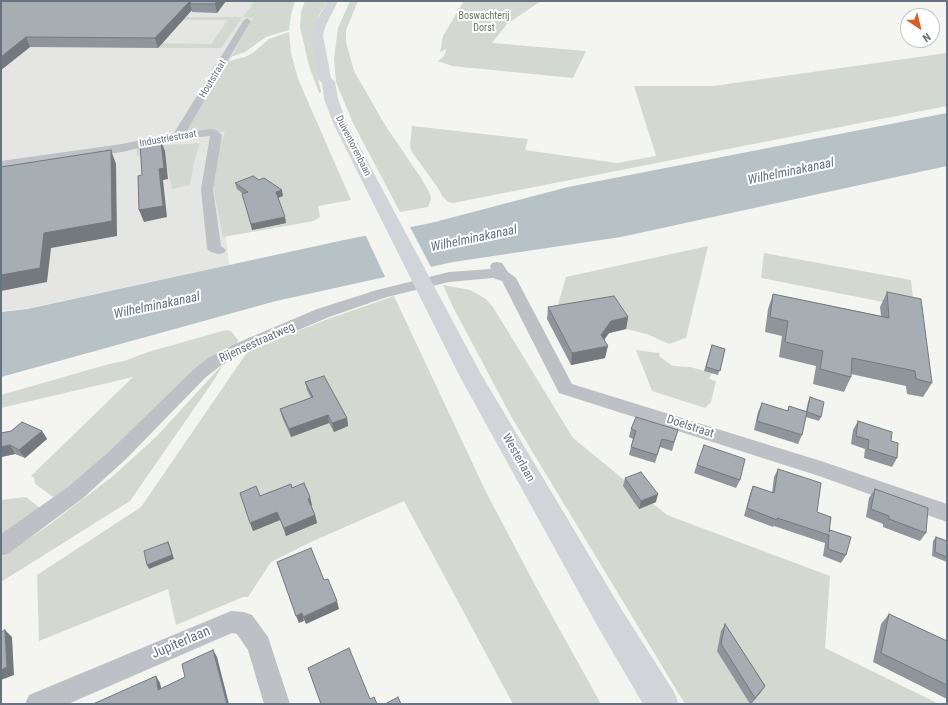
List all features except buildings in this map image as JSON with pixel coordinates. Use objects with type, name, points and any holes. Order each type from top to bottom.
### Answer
[{"type":"main road","name":"Duiventorenbaan","points":[[333,1],[320,25],[317,36],[325,79],[328,82],[331,99],[340,122],[384,207]]},
{"type":"main road","name":"Duiventorenbaan","points":[[328,82],[331,78],[328,48],[329,28],[335,12],[343,1]]},
{"type":"main road","name":"Westerlaan","points":[[384,207],[470,375],[609,616],[662,704]]},
{"type":"street","name":"Houtstraat","points":[[178,136],[247,21]]},
{"type":"street","name":"Industriestraat","points":[[1,165],[122,148],[178,136],[212,132],[216,135],[207,189],[214,248],[219,250]]},
{"type":"street","name":"Doelstraat","points":[[500,270],[508,278],[565,388],[824,470],[947,513]]},
{"type":"street","name":"Rijensestraatweg","points":[[1,546],[80,488],[120,454],[199,374],[214,362],[243,347],[316,316],[382,293],[449,277],[493,273],[500,270]]},
{"type":"street","name":"Jupiterlaan","points":[[38,704],[231,622],[244,623],[259,645],[277,704]]},
{"type":"shaded area","points":[[1,1],[263,1],[191,130],[234,128],[224,219],[229,265],[24,309],[1,311]]},
{"type":"green space","points":[[255,1],[295,1],[289,30],[266,37],[245,52],[231,57],[253,18],[243,17]]},
{"type":"green space","points":[[305,1],[328,1],[319,15],[315,26],[317,73],[321,92],[319,93],[309,66],[300,27],[301,12]]},
{"type":"green space","points":[[350,1],[358,1],[346,30],[346,42],[354,71],[385,125],[421,178],[430,194],[431,199],[428,207],[400,212],[353,123],[336,82],[334,59],[338,28]]},
{"type":"green space","name":"Boswachterij Dorst","points":[[464,1],[541,1],[507,24],[492,43],[586,51],[573,78],[452,66],[438,61],[444,56],[447,49],[440,52],[443,36]]},
{"type":"green space","points":[[180,17],[243,17],[221,48],[150,48],[155,43],[211,44],[228,20],[177,20]]},
{"type":"green space","points":[[289,32],[291,53],[298,79],[351,200],[318,206],[320,217],[314,221],[223,237],[214,193],[213,177],[221,142],[225,132],[185,133],[229,61],[245,57],[254,52],[269,39]]},
{"type":"green space","points":[[947,53],[947,106],[453,203],[448,202],[442,196],[438,188],[412,152],[410,146],[412,126],[528,139],[525,150],[617,163],[656,156],[634,86],[713,86]]},
{"type":"green space","points":[[200,143],[194,162],[190,185],[172,189],[164,153],[137,156],[136,147]]},
{"type":"green space","points":[[708,246],[686,338],[669,344],[647,334],[626,329],[612,308],[554,318],[566,277]]},
{"type":"green space","points":[[764,253],[911,280],[914,308],[761,278]]},
{"type":"green space","points":[[443,285],[470,290],[486,299],[493,307],[573,438],[667,515],[830,576],[825,648],[939,704],[685,704],[512,418],[453,307]]},
{"type":"green space","points":[[394,296],[486,492],[536,587],[601,704],[513,704],[404,501],[311,542],[271,562],[248,597],[243,597],[176,625],[168,589],[39,641],[37,575],[141,507],[248,351],[328,319]]},
{"type":"green space","points":[[226,330],[231,331],[238,340],[237,344],[56,499],[35,484],[34,478],[31,476],[133,377],[1,408],[1,395],[124,361],[148,352]]},
{"type":"green space","points":[[636,350],[659,353],[660,357],[673,366],[690,367],[712,373],[709,379],[716,381],[711,402],[705,408],[652,391]]},
{"type":"green space","points":[[223,364],[216,377],[130,501],[1,582],[1,557],[49,525],[113,476],[156,437]]},
{"type":"green space","points":[[26,497],[40,508],[1,538],[1,500]]},
{"type":"water","name":"Wilhelminakanaal","points":[[947,113],[947,166],[621,237],[453,262],[276,301],[1,377],[1,312],[27,309],[344,240],[431,223],[568,187]]},
{"type":"pier","points":[[409,225],[432,269],[386,279],[365,234]]}]
